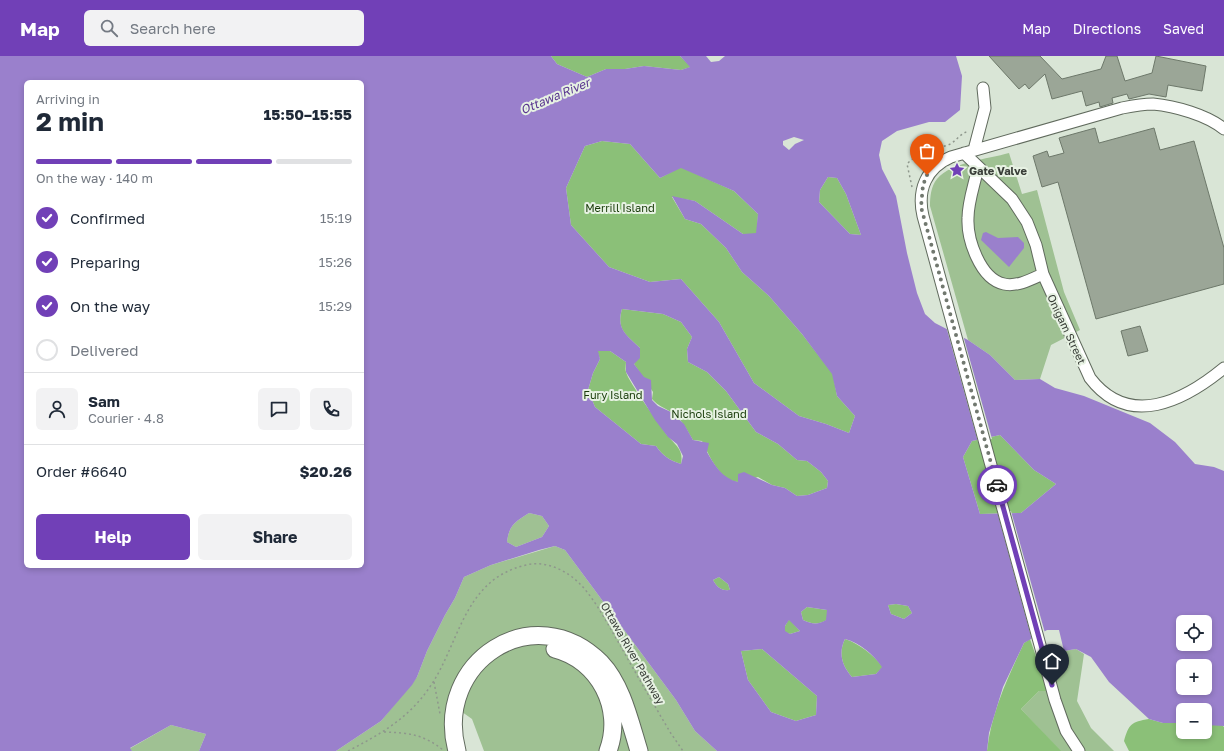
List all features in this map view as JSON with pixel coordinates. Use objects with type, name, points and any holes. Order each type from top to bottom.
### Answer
[{"type":"highway","points":[[457,751],[453,730],[454,708],[460,686],[468,672],[485,654],[499,645],[515,639],[539,636],[556,638],[573,643],[588,652],[606,669],[618,690],[640,751]]},
{"type":"highway","points":[[469,751],[464,731],[464,716],[468,695],[475,681],[485,669],[503,656],[517,650],[539,647],[568,654],[586,665],[597,676],[608,696],[613,716],[614,729],[608,751]]},
{"type":"street","points":[[969,151],[978,134],[986,105],[983,88]]},
{"type":"street","points":[[1079,751],[1066,731],[1056,700],[923,216],[920,198],[923,185],[931,171],[945,160],[969,151],[1122,108],[1153,104],[1207,118],[1224,129]]},
{"type":"street","name":"Onigam Street","points":[[969,151],[978,166],[1012,199],[1027,222],[1036,245],[1043,274],[1090,378],[1100,391],[1113,400],[1130,406],[1159,404],[1200,385],[1224,368]]},
{"type":"street","points":[[978,166],[971,198],[968,231],[971,243],[982,267],[991,276],[1004,284],[1024,282],[1043,274]]},
{"type":"path","points":[[920,198],[913,191],[907,164],[914,156],[921,155],[932,148],[949,145],[964,132],[968,131],[978,134]]},
{"type":"path","name":"Ottawa River Pathway","points":[[348,751],[383,732],[405,717],[427,692],[434,681],[465,615],[485,587],[506,571],[526,564],[538,563],[555,567],[582,586],[598,607],[670,732],[683,751]]},
{"type":"path","points":[[383,732],[421,736],[431,740],[445,751]]},
{"type":"green space","points":[[551,56],[680,56],[691,67],[681,70],[644,66],[625,69],[606,69],[587,77],[557,64]]},
{"type":"green space","name":"Merrill Island","points":[[602,141],[630,144],[660,178],[681,167],[734,191],[758,214],[757,234],[743,234],[695,201],[672,197],[685,219],[701,224],[726,248],[742,272],[769,296],[802,334],[833,374],[837,396],[855,416],[849,433],[799,416],[754,383],[719,322],[681,279],[650,282],[609,267],[571,225],[566,188],[585,146]]},
{"type":"green space","points":[[1009,153],[1022,194],[1037,190],[1064,292],[1080,330],[1051,345],[1040,379],[1015,380],[990,355],[968,340],[930,206],[933,185],[943,173],[960,165]]},
{"type":"green space","points":[[828,177],[837,178],[846,194],[861,235],[850,234],[819,202],[820,190]]},
{"type":"green space","name":"Nichols Island","points":[[622,309],[663,314],[681,322],[692,337],[687,349],[688,362],[707,372],[726,391],[756,432],[778,444],[797,460],[807,461],[821,472],[828,481],[827,488],[808,495],[797,496],[785,488],[772,485],[758,477],[739,482],[726,478],[716,467],[702,441],[693,440],[684,424],[678,418],[652,399],[653,392],[634,364],[640,348],[621,327],[620,316]]},
{"type":"green space","name":"Fury Island","points":[[597,351],[610,351],[626,362],[626,372],[628,377],[667,435],[680,451],[682,459],[681,464],[667,457],[656,446],[641,444],[595,407],[588,390],[593,373],[600,359]]},
{"type":"green space","points":[[1000,435],[1034,470],[1056,484],[1021,513],[980,514],[963,457],[972,441]]},
{"type":"green space","points":[[529,513],[542,516],[549,526],[542,537],[516,547],[507,542],[509,532],[514,524]]},
{"type":"green space","points":[[555,546],[565,550],[676,700],[695,731],[717,751],[484,751],[472,719],[448,702],[449,738],[451,751],[336,751],[381,721],[417,677],[427,651],[455,598],[464,577],[491,565]]},
{"type":"green space","points":[[719,577],[728,584],[730,590],[722,589],[716,585],[713,580]]},
{"type":"green space","points":[[896,604],[908,606],[912,613],[904,619],[891,614],[888,605]]},
{"type":"green space","points":[[807,607],[827,610],[827,620],[821,623],[815,623],[803,620],[801,612]]},
{"type":"green space","points":[[789,619],[800,631],[790,634],[785,632],[785,626]]},
{"type":"green space","points":[[845,639],[866,650],[883,667],[876,674],[852,677],[842,659],[842,649]]},
{"type":"green space","points":[[1030,639],[1038,662],[1041,662],[1047,691],[1039,691],[1021,709],[1061,751],[987,751],[996,709],[1024,643]]},
{"type":"green space","points":[[762,649],[817,696],[816,715],[796,721],[771,712],[748,680],[741,651]]},
{"type":"green space","points":[[1076,649],[1084,654],[1077,701],[1091,728],[1114,751],[1060,751],[1021,709],[1039,691],[1041,662],[1064,651]]},
{"type":"green space","points":[[1149,719],[1163,723],[1176,723],[1176,739],[1212,739],[1212,725],[1222,725],[1224,727],[1224,751],[1129,751],[1124,741],[1127,731],[1129,727],[1138,721]]},
{"type":"green space","points":[[171,725],[206,734],[199,751],[132,751],[129,749]]},
{"type":"water","name":"Ottawa River","points":[[0,56],[551,56],[557,64],[587,77],[606,69],[625,69],[644,66],[681,70],[690,67],[680,56],[706,56],[711,62],[719,61],[725,56],[956,56],[962,76],[960,110],[945,122],[929,122],[897,131],[882,141],[879,155],[882,169],[896,196],[907,253],[917,293],[925,314],[935,323],[968,340],[990,355],[1015,380],[1040,379],[1055,388],[1084,396],[1150,423],[1175,442],[1195,464],[1214,467],[1224,471],[1224,726],[1212,725],[1212,703],[1176,703],[1176,723],[1163,723],[1149,719],[1109,682],[1091,657],[1076,649],[1064,651],[1059,630],[1047,630],[1024,643],[1003,687],[989,733],[987,751],[717,751],[695,731],[676,700],[565,550],[555,546],[491,565],[464,577],[455,598],[427,651],[417,677],[412,685],[381,721],[336,751],[199,751],[206,734],[171,725],[130,748],[132,751],[0,751]],"holes":[[[794,137],[804,140],[795,144],[789,150],[783,145],[783,141]],[[602,141],[630,144],[660,178],[681,168],[734,191],[758,214],[756,233],[743,234],[695,201],[672,196],[685,219],[701,224],[726,248],[742,272],[769,296],[802,334],[832,374],[837,396],[855,416],[849,433],[799,416],[754,383],[719,322],[681,279],[650,282],[609,267],[571,225],[566,188],[585,146]],[[828,177],[837,178],[846,194],[861,235],[850,234],[819,202],[820,190]],[[622,309],[663,314],[681,322],[692,337],[687,349],[688,362],[707,372],[726,391],[756,432],[778,444],[797,460],[807,461],[821,472],[828,481],[827,488],[808,495],[797,496],[785,488],[772,485],[744,472],[738,474],[738,482],[723,474],[716,467],[707,452],[709,443],[693,440],[684,424],[671,412],[658,406],[652,400],[651,380],[644,377],[634,364],[640,358],[640,348],[621,327],[620,316]],[[598,351],[610,351],[626,362],[626,372],[655,420],[668,437],[677,444],[683,456],[681,464],[667,457],[656,446],[641,444],[595,407],[588,390],[593,373],[600,359]],[[1000,435],[1034,470],[1056,484],[1021,513],[980,514],[963,457],[972,441]],[[529,513],[542,516],[549,526],[542,537],[516,547],[507,542],[509,532],[516,522]],[[719,577],[728,584],[730,590],[722,589],[716,585],[713,580]],[[896,604],[908,606],[912,613],[904,619],[891,614],[888,605]],[[807,607],[827,610],[826,620],[820,623],[812,623],[803,620],[801,612]],[[789,620],[800,631],[790,634],[785,631],[785,626]],[[845,639],[856,643],[875,658],[882,667],[876,674],[852,677],[842,659],[843,644]],[[762,649],[817,696],[816,715],[796,721],[771,712],[748,680],[741,651]]]},
{"type":"water","points":[[986,232],[998,238],[1018,237],[1024,243],[1024,248],[1009,267],[981,240],[983,233]]},
{"type":"pier","points":[[946,326],[963,335],[992,439],[978,442]]},
{"type":"pier","points":[[997,511],[1011,511],[1045,633],[1032,640]]},
{"type":"building","points":[[989,56],[1040,56],[1062,79],[1101,69],[1106,56],[1117,56],[1125,81],[1152,73],[1156,56],[1206,66],[1202,91],[1168,85],[1166,97],[1149,94],[1129,99],[1127,94],[1112,98],[1113,103],[1100,107],[1099,102],[1086,106],[1082,91],[1052,99],[1045,74],[1029,89],[1025,84],[1019,89]]},
{"type":"building","points":[[1095,128],[1099,143],[1154,128],[1160,150],[1194,141],[1224,248],[1224,284],[1096,319],[1058,182],[1042,187],[1033,156],[1047,151],[1049,157],[1064,153],[1059,138]]},
{"type":"building","points":[[1140,326],[1148,351],[1128,356],[1121,331]]},
{"type":"way so far","points":[[927,175],[920,198],[923,216],[997,485]]},
{"type":"place","name":"Gate Valve","points":[[957,170]]},
{"type":"route","points":[[997,485],[1052,685]]}]
